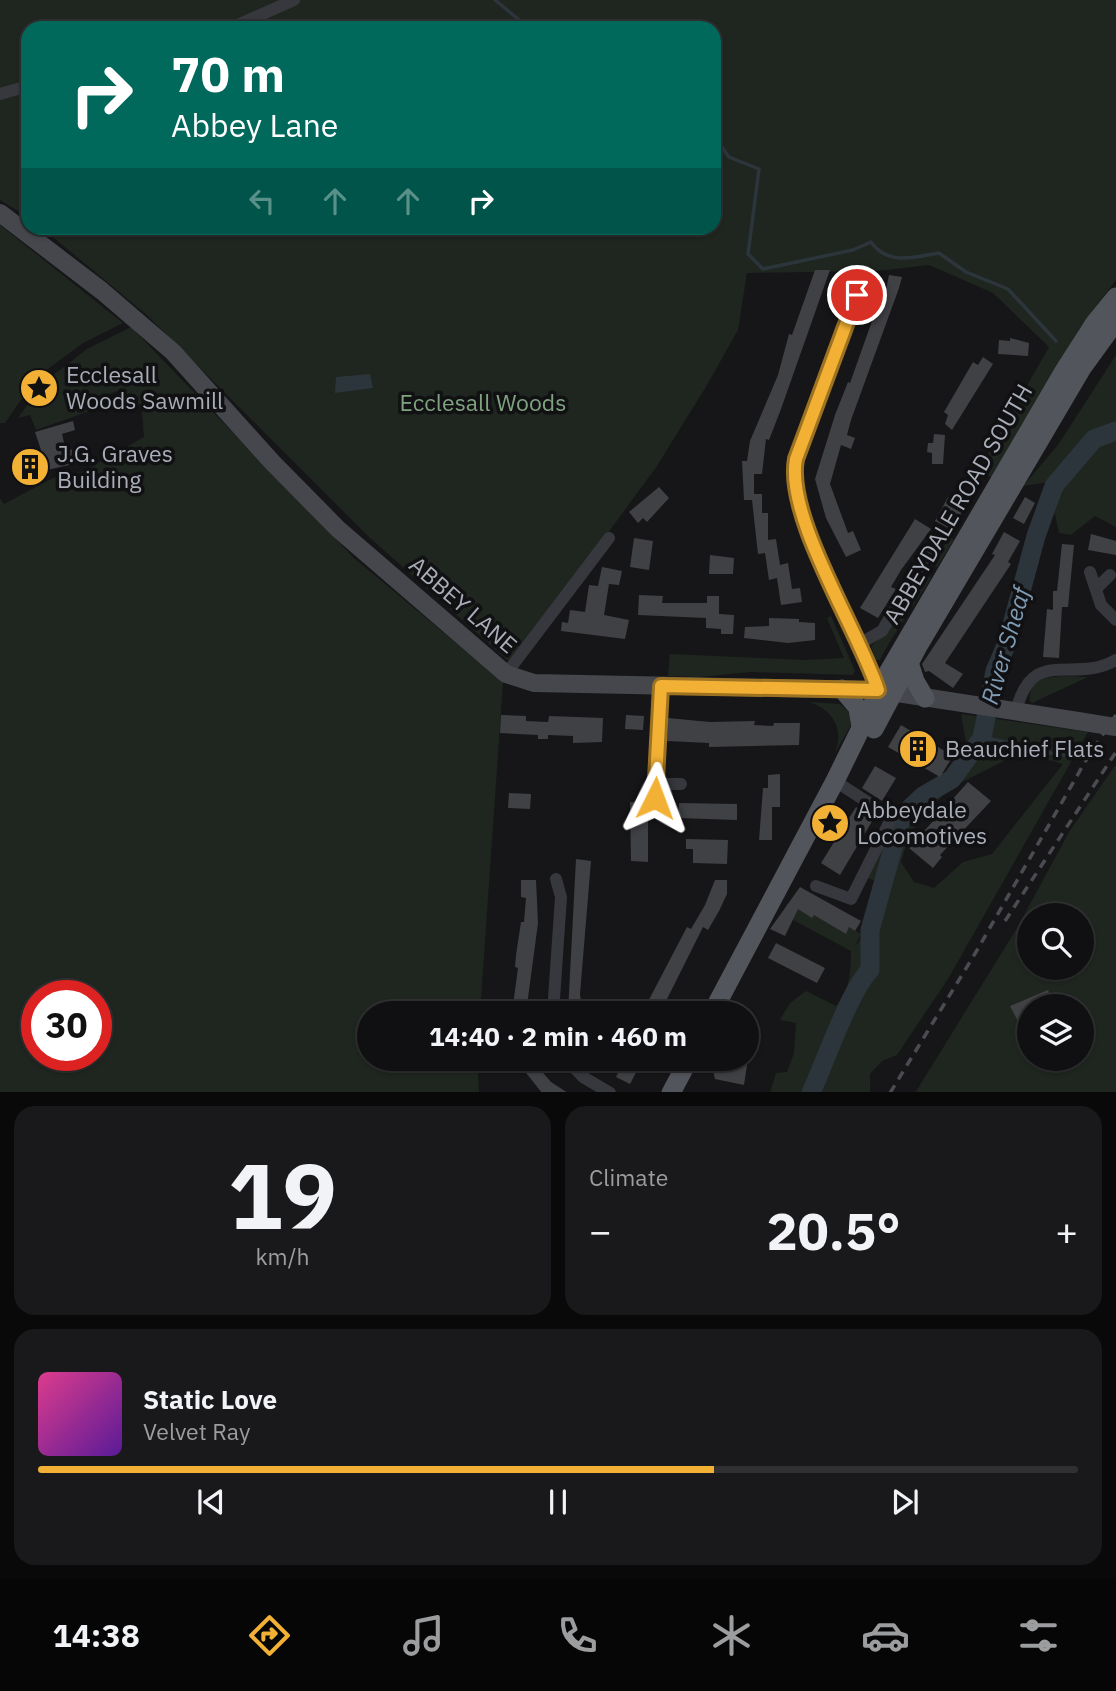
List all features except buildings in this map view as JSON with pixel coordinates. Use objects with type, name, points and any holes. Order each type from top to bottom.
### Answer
[{"type":"main road","name":"ABBEY LANE","points":[[0,214],[21,230]]},
{"type":"main road","name":"ABBEY LANE","points":[[27,235],[119,305],[173,352],[272,463],[338,529],[506,674],[534,683],[886,692],[1116,727]]},
{"type":"main road","name":"ABBEYDALE ROAD SOUTH","points":[[835,781],[860,755],[886,692],[1064,371],[1087,334],[1116,297]]},
{"type":"main road","name":"ABBEYDALE ROAD SOUTH","points":[[718,1001],[861,728],[909,662],[1082,368],[1116,321]]},
{"type":"main road","points":[[909,662],[915,681],[925,698]]},
{"type":"main road","points":[[842,689],[858,708],[861,728]]},
{"type":"main road","points":[[672,1092],[683,1071]]},
{"type":"street","points":[[247,21],[294,0]]},
{"type":"street","points":[[0,94],[21,88]]},
{"type":"street","points":[[865,271],[796,459],[794,474],[800,512],[859,644],[886,692]]},
{"type":"street","points":[[506,674],[606,555],[609,538]]},
{"type":"street","name":"ABBEYDALE ROAD SOUTH","points":[[859,644],[882,631],[930,549]]},
{"type":"street","points":[[1090,572],[1101,605],[1116,620]]},
{"type":"street","points":[[1096,589],[1110,575]]},
{"type":"street","points":[[1010,711],[1026,684],[1038,673],[1095,668],[1116,660]]},
{"type":"street","points":[[655,798],[661,686]]},
{"type":"street","points":[[816,886],[851,899],[890,821],[889,816],[835,781]]},
{"type":"street","points":[[656,784],[681,784]]},
{"type":"street","points":[[554,1001],[561,897],[556,879]]},
{"type":"street","points":[[577,1071],[608,1092]]},
{"type":"green space","name":"Ecclesall Woods","points":[[0,0],[1116,0],[1116,280],[1079,329],[994,479],[979,470],[1049,347],[993,293],[929,265],[877,271],[747,273],[738,330],[707,385],[657,466],[512,664],[370,538],[148,316],[50,235],[721,235],[721,21],[21,21],[21,213],[0,200]]},
{"type":"green space","points":[[0,225],[123,323],[83,343],[36,378],[5,423],[0,423]]},
{"type":"green space","points":[[131,327],[354,558],[503,682],[481,1001],[357,1001],[357,1071],[478,1071],[479,1092],[0,1092],[0,498],[4,504],[53,478],[84,471],[144,437],[142,410],[121,390],[96,398],[87,412],[36,430],[30,415],[18,418],[43,383],[87,349]]},
{"type":"green space","points":[[1116,355],[1116,527],[1095,516],[1071,535],[1059,533],[1048,482],[1023,486],[1058,445]]},
{"type":"green space","points":[[950,537],[954,540],[937,567],[933,565],[927,575],[931,578],[880,660],[875,660],[871,646],[885,634]]},
{"type":"green space","points":[[831,616],[855,671],[853,675],[751,672],[699,677],[668,676],[670,654],[805,660],[844,658],[827,618]]},
{"type":"green space","points":[[1060,676],[1088,677],[1032,703],[1030,701],[1035,684],[1042,680]]},
{"type":"green space","points":[[809,702],[840,704],[850,713],[850,727],[833,756],[838,738],[835,723],[825,710]]},
{"type":"green space","points":[[961,714],[1088,732],[948,979],[897,1055],[882,1061],[870,1074],[870,1092],[770,1092],[776,1073],[787,1072],[794,1053],[796,1023],[780,1020],[790,1003],[806,991],[836,1006],[845,993],[850,973],[851,951],[782,914],[788,903],[798,909],[808,905],[804,913],[812,917],[816,910],[846,933],[849,927],[861,934],[855,946],[860,940],[877,897],[877,881],[866,878],[869,868],[895,820],[912,798],[935,784],[947,790],[910,833],[901,862],[914,882],[934,888],[963,862],[992,854],[1063,764],[1022,752],[958,784],[943,777],[954,765],[966,742]]},
{"type":"green space","points":[[1116,764],[1116,1092],[916,1092],[1017,928],[1017,980],[1094,980],[1094,903],[1031,903],[1069,832]]},
{"type":"shaded area","points":[[370,374],[373,388],[335,393],[336,377]]},
{"type":"waterway","points":[[495,0],[520,21]]},
{"type":"waterway","points":[[721,146],[729,157],[759,169],[748,254],[763,269],[853,250],[871,242],[878,250],[893,257],[911,258],[939,253],[966,272],[1008,289],[1056,341]]},
{"type":"waterway","name":"River Sheaf","points":[[811,1092],[854,993],[870,970],[870,930],[902,816],[923,796],[952,779],[982,738],[995,671],[1007,643],[1036,536],[1054,486],[1094,439],[1116,431]]},
{"type":"waterway","points":[[982,738],[1054,754],[1079,755]]},
{"type":"railway","points":[[891,1092],[976,952],[1089,755],[1116,715]]},
{"type":"railway","points":[[1005,921],[1116,752]]},
{"type":"place","name":"Ecclesall Woods Sawmill","points":[[39,388]]},
{"type":"place","name":"J.G. Graves Building","points":[[30,467]]},
{"type":"place","name":"Beauchief Flats","points":[[918,749]]},
{"type":"place","name":"Abbeydale Locomotives","points":[[830,823]]},
{"type":"route","points":[[655,798],[661,686],[878,690],[844,608],[802,519],[794,486],[796,459],[857,295]]}]
